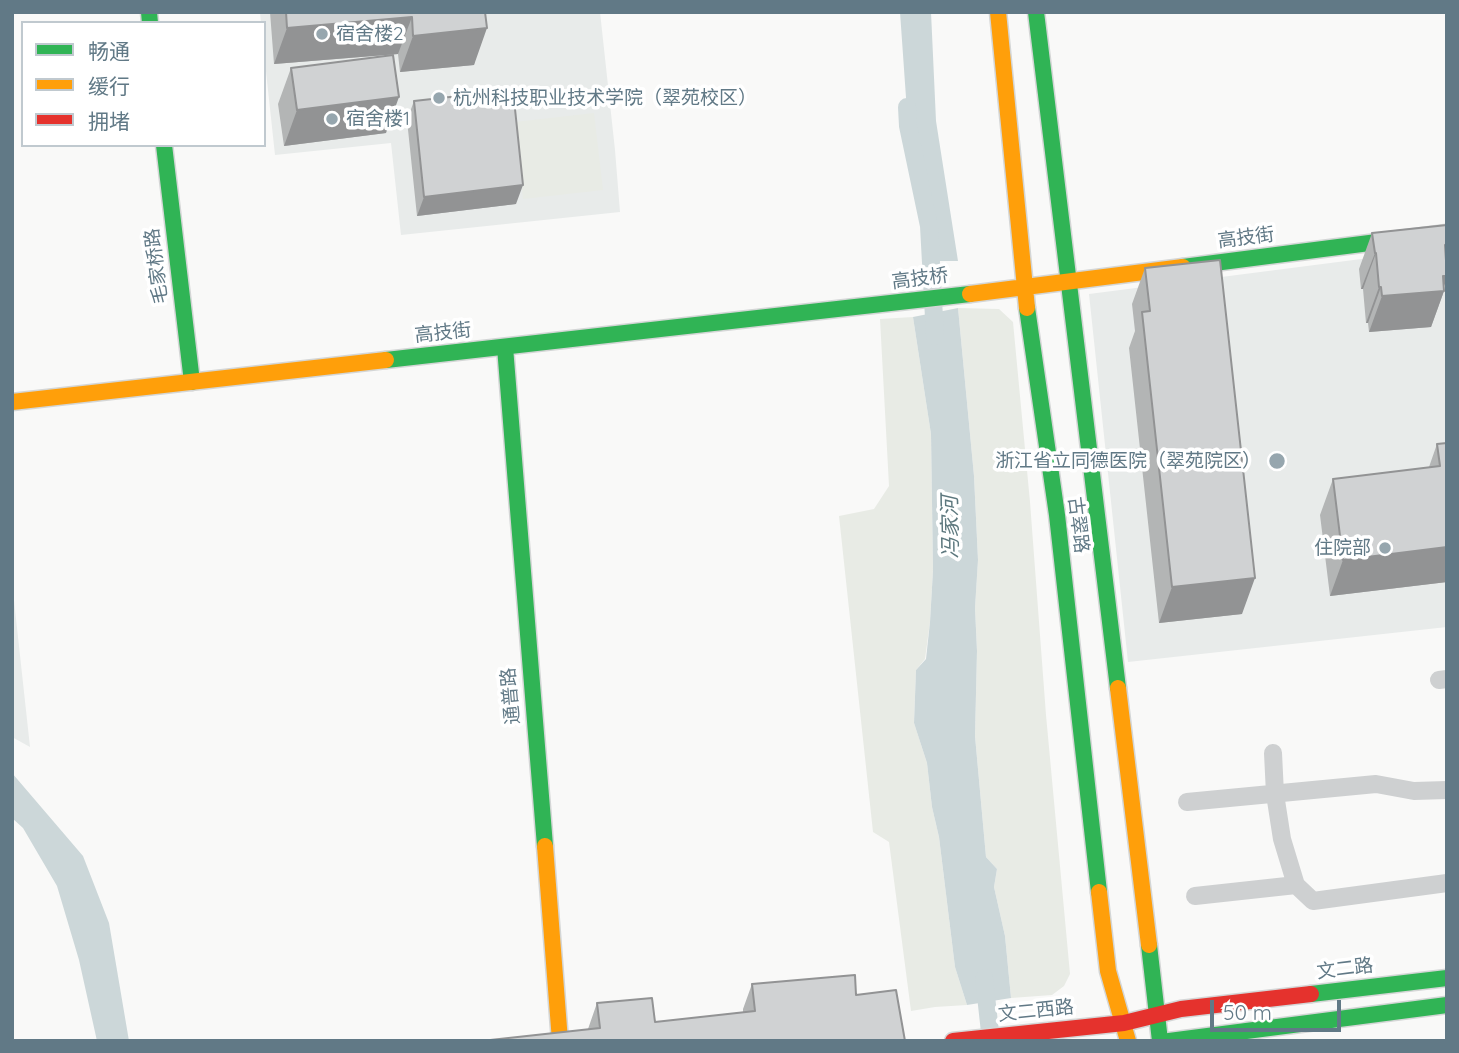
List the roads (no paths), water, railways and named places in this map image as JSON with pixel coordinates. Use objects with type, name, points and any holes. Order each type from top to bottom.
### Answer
[{"type":"main road","name":"古翠路","points":[[998,12],[1024,288],[1057,515],[1108,971],[1128,1041]]},
{"type":"main road","name":"古翠路","points":[[1036,12],[1160,1041]]},
{"type":"main road","name":"毛家桥路","points":[[164,147],[192,382]]},
{"type":"main road","name":"高技街","points":[[968,295],[1447,233]]},
{"type":"main road","name":"高技桥","points":[[878,305],[968,295]]},
{"type":"main road","name":"高技街","points":[[12,402],[878,305]]},
{"type":"main road","name":"通普路","points":[[505,347],[560,1041]]},
{"type":"main road","name":"文二路","points":[[1124,1023],[1181,1009],[1447,978]]},
{"type":"main road","points":[[1169,1041],[1447,1005]]},
{"type":"main road","name":"文二西路","points":[[953,1041],[1124,1023]]},
{"type":"street","points":[[1273,753],[1275,794],[1282,839],[1296,885],[1313,901],[1447,883]]},
{"type":"street","points":[[1187,802],[1376,784],[1414,791],[1447,790]]},
{"type":"street","points":[[1195,896],[1296,885]]},
{"type":"water","points":[[900,12],[931,12],[936,121],[958,261],[930,261],[929,226],[908,126]]},
{"type":"water","points":[[958,308],[974,476],[978,560],[975,608],[975,736],[986,857],[997,869],[994,887],[1005,936],[1011,998],[967,1005],[955,967],[927,763],[914,723],[916,670],[926,659],[933,570],[931,434],[913,317]]},
{"type":"water","points":[[12,773],[83,856],[109,923],[129,1041],[97,1041],[79,960],[57,886],[23,828],[12,818]]},
{"type":"waterway","name":"冯家河","points":[[907,107],[908,126],[929,226],[935,336]]},
{"type":"waterway","name":"冯家河","points":[[984,978],[991,1041]]},
{"type":"place","name":"宿舍楼2","points":[[322,34]]},
{"type":"place","name":"杭州科技职业技术学院（翠苑校区）","points":[[439,98]]},
{"type":"place","name":"宿舍楼1","points":[[332,119]]},
{"type":"place","name":"浙江省立同德医院（翠苑院区）","points":[[1277,461]]},
{"type":"place","name":"住院部","points":[[1385,548]]}]
